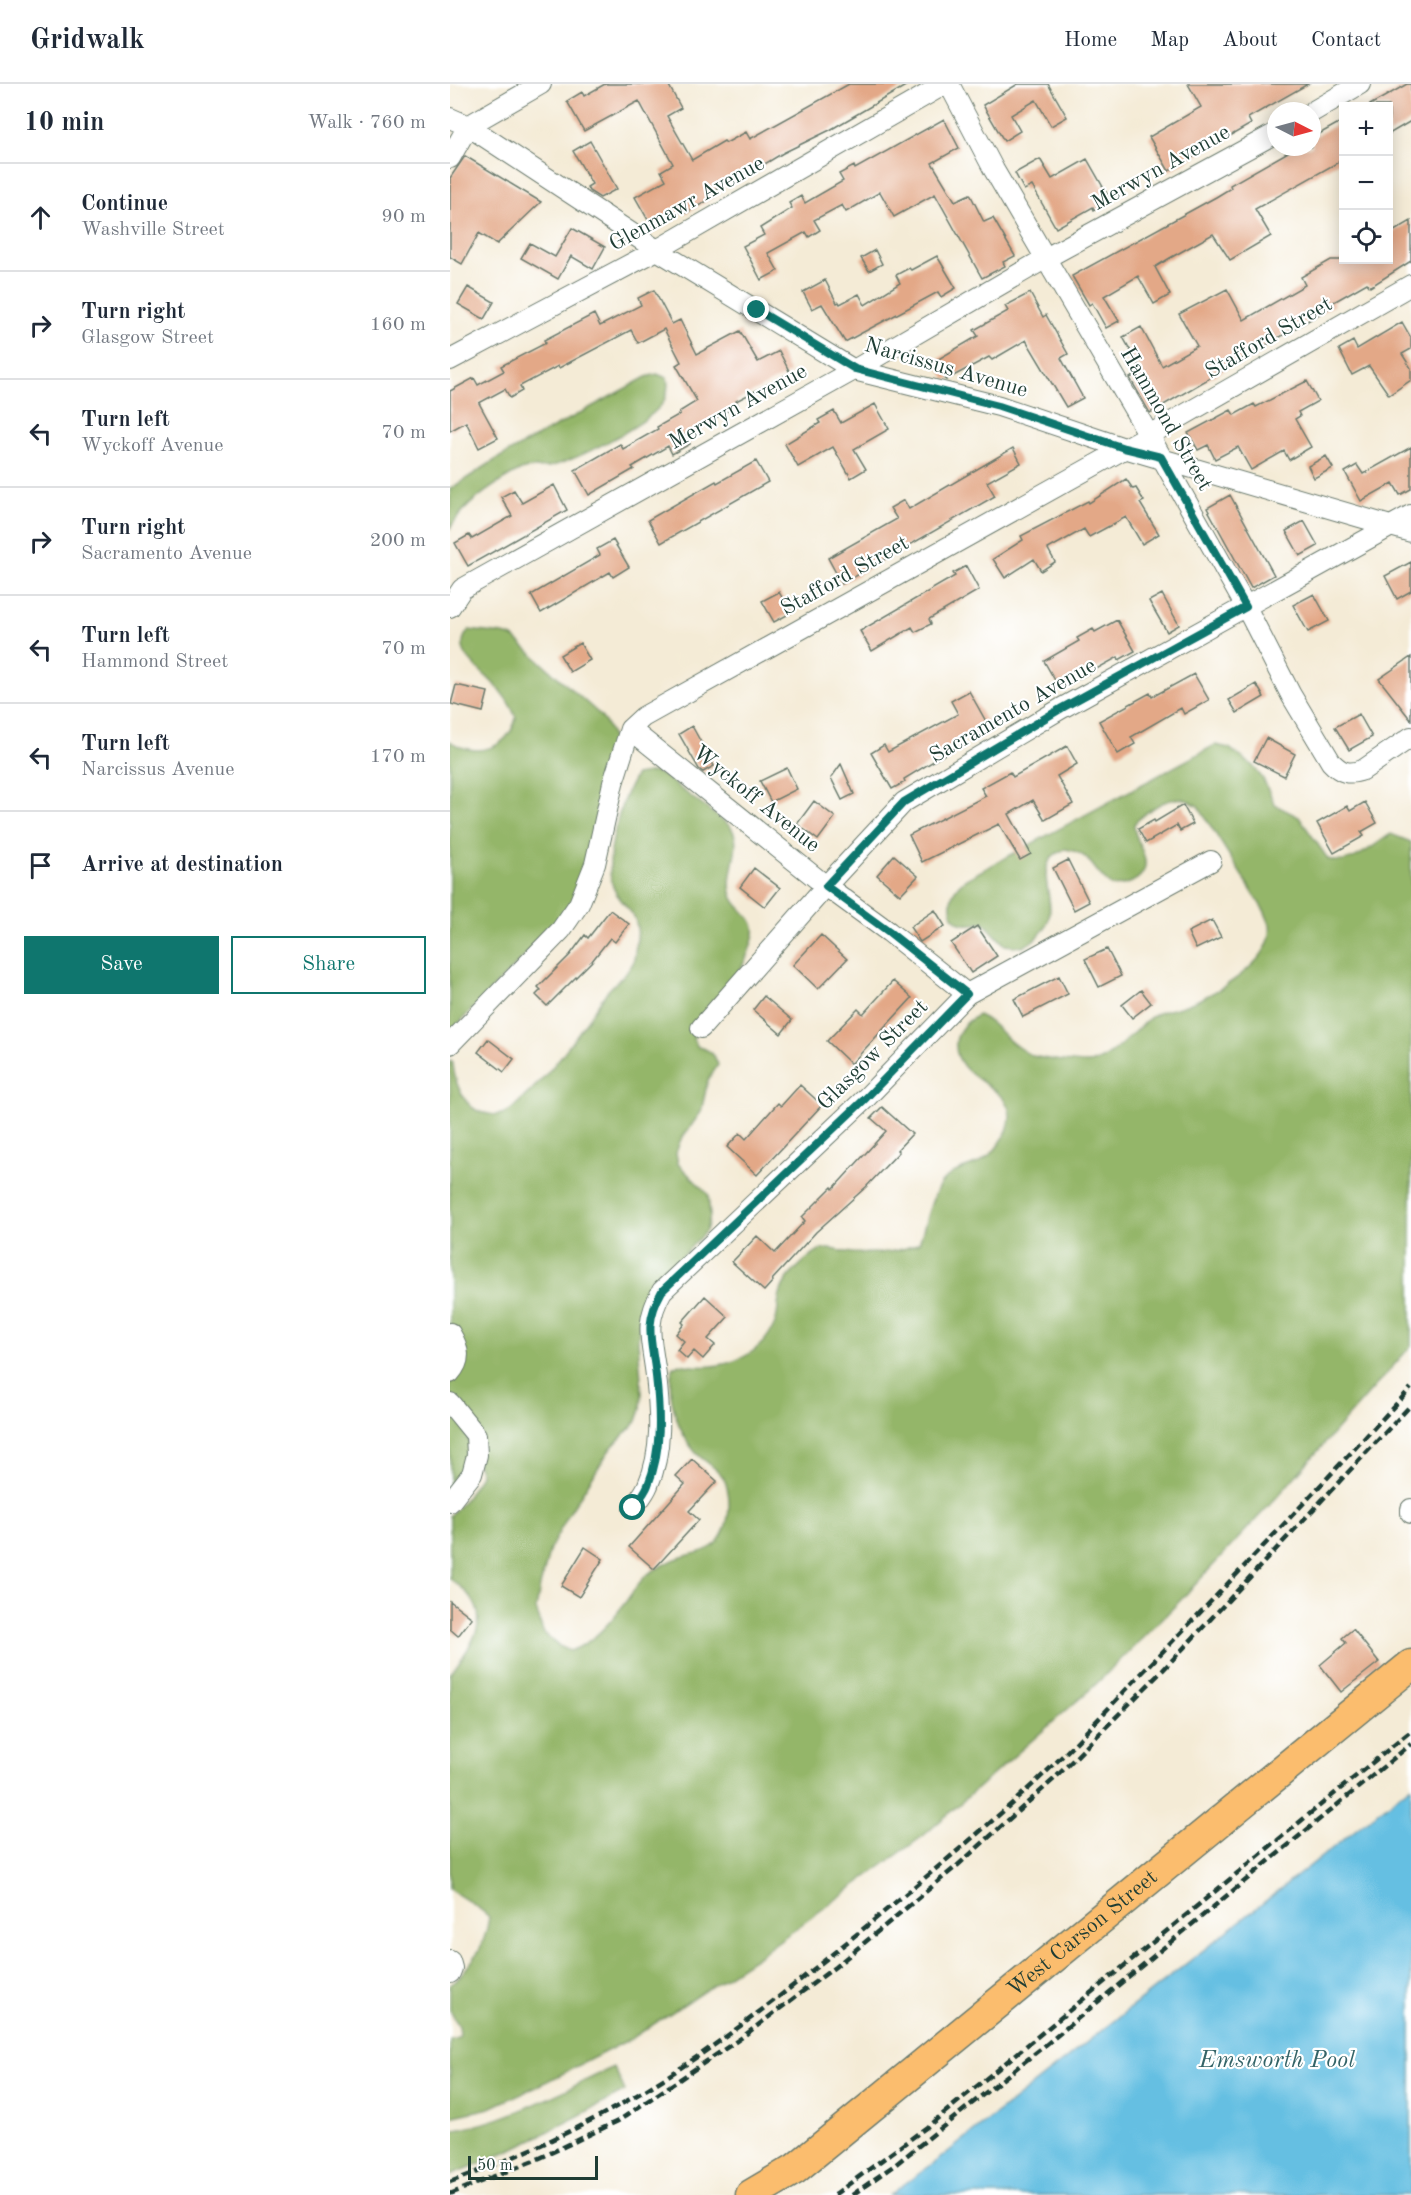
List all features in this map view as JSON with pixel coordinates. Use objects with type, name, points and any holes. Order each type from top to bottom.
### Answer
[{"type":"main road","name":"West Carson Street","points":[[751,2195],[795,2169],[1411,1665]]},
{"type":"street","points":[[450,158],[459,122],[542,84]]},
{"type":"street","name":"Glenmawr Avenue","points":[[450,360],[657,250],[947,84]]},
{"type":"street","name":"Hammond Street","points":[[947,84],[994,170],[1149,435],[1330,762],[1338,770],[1355,773],[1364,770],[1411,736]]},
{"type":"street","points":[[1321,107],[1360,84]]},
{"type":"street","name":"Narcissus Avenue","points":[[459,122],[657,250],[855,369],[999,406],[1124,448],[1411,532]]},
{"type":"street","name":"Merwyn Avenue","points":[[450,607],[462,589],[855,369],[1046,258],[1267,138]]},
{"type":"street","name":"Stafford Street","points":[[630,729],[653,711],[1149,435],[1411,285]]},
{"type":"street","name":"Sacramento Avenue","points":[[701,1028],[826,886],[904,802],[1062,708],[1411,515]]},
{"type":"street","points":[[450,1044],[561,930],[579,904],[595,864],[613,783],[630,729]]},
{"type":"street","name":"Wyckoff Avenue","points":[[630,729],[826,886],[967,994]]},
{"type":"street","name":"Glasgow Street","points":[[633,1508],[648,1486],[660,1426],[656,1375],[649,1331],[653,1307],[662,1291],[866,1098],[967,994],[1211,861]]},
{"type":"street","points":[[450,1333],[457,1345],[457,1365],[450,1373]]},
{"type":"street","points":[[450,1403],[476,1434],[477,1455],[472,1474],[450,1502]]},
{"type":"street","points":[[450,1961],[452,1968],[450,1973]]},
{"type":"green space","points":[[657,374],[667,378],[666,395],[662,404],[641,422],[576,457],[549,467],[524,469],[511,475],[472,502],[450,528],[450,489],[500,457],[646,377]]},
{"type":"green space","points":[[469,630],[513,637],[598,713],[609,730],[613,749],[585,869],[574,899],[556,924],[450,1032],[450,741],[470,749],[490,748],[499,744],[506,737],[516,718],[503,694],[468,659],[464,652],[464,638]]},
{"type":"green space","points":[[1215,745],[1229,748],[1253,766],[1263,779],[1275,805],[1299,817],[1328,859],[1344,861],[1352,858],[1391,834],[1411,842],[1411,1346],[1277,1497],[1177,1604],[1094,1686],[923,1836],[761,1954],[634,2037],[490,2108],[450,2117],[450,2040],[460,2035],[459,2026],[450,2011],[450,1986],[481,1947],[489,1917],[450,1889],[450,1675],[475,1636],[478,1613],[474,1602],[465,1591],[450,1579],[450,1516],[466,1498],[481,1474],[450,1394],[450,1381],[459,1337],[450,1323],[450,1060],[453,1063],[459,1089],[471,1106],[479,1111],[504,1114],[545,1076],[606,993],[631,967],[636,945],[636,923],[614,889],[610,868],[620,811],[636,775],[655,772],[665,777],[730,826],[734,833],[736,847],[730,884],[731,892],[733,899],[752,922],[754,936],[740,970],[693,1039],[698,1047],[711,1053],[718,1065],[708,1080],[701,1112],[680,1141],[676,1153],[678,1164],[708,1194],[710,1216],[706,1231],[649,1292],[640,1316],[638,1341],[642,1393],[641,1409],[637,1421],[610,1449],[570,1512],[550,1549],[536,1609],[543,1632],[557,1645],[570,1651],[586,1643],[600,1632],[647,1575],[676,1559],[713,1546],[724,1532],[729,1503],[726,1485],[723,1477],[696,1453],[679,1424],[672,1400],[673,1367],[679,1364],[721,1365],[735,1361],[758,1347],[768,1336],[775,1323],[780,1295],[786,1281],[799,1266],[818,1251],[828,1249],[853,1253],[878,1253],[895,1251],[919,1243],[931,1203],[942,1182],[954,1173],[984,1159],[1004,1137],[1010,1116],[1008,1105],[1001,1096],[963,1066],[957,1055],[956,1042],[964,1026],[978,1015],[991,1023],[1015,1045],[1033,1056],[1088,1063],[1097,1061],[1114,1051],[1154,1015],[1180,1007],[1223,987],[1238,977],[1263,953],[1269,939],[1270,925],[1265,912],[1198,806],[1181,799],[1170,800],[1158,805],[1134,824],[1145,863],[1141,875],[1132,882],[1112,886],[1087,859],[1074,851],[1065,849],[1053,856],[1047,866],[1046,877],[1050,912],[1047,924],[1039,936],[1023,947],[1005,945],[984,923],[960,923],[953,917],[951,902],[954,893],[966,879]]},
{"type":"green space","points":[[450,1411],[469,1436],[470,1460],[450,1491]]},
{"type":"green space","points":[[614,2067],[625,2091],[539,2136],[450,2175],[450,2131],[492,2121],[513,2113]]},
{"type":"water","name":"Emsworth Pool","points":[[1411,1786],[1411,2195],[889,2195],[934,2163]]},
{"type":"building","points":[[605,84],[668,84],[681,108],[667,116],[692,160],[724,141],[726,143],[746,132],[750,139],[849,84],[909,84],[748,174],[746,171],[710,192],[714,197],[686,213],[684,210],[652,227],[635,197],[666,180],[661,171],[673,164],[639,101],[584,131],[567,101],[582,92],[584,96]]},
{"type":"building","points":[[1018,84],[1048,84],[1067,117],[1051,126],[1036,100],[1011,115],[1020,131],[1004,141],[983,105]]},
{"type":"building","points":[[1188,84],[1308,84],[1276,102],[1267,102],[1267,107],[1248,118],[1251,124],[1169,171],[1149,137],[1201,107]]},
{"type":"building","points":[[1411,84],[1411,121],[1393,132],[1393,102],[1375,102]]},
{"type":"building","points":[[944,119],[959,148],[932,163],[955,201],[970,194],[984,222],[993,218],[1015,256],[1003,262],[1005,266],[982,278],[935,194],[894,217],[880,192],[846,212],[842,205],[814,220],[820,230],[809,237],[806,232],[768,253],[778,271],[761,280],[743,246],[764,235],[760,228],[792,208],[789,203],[801,196],[805,203],[843,181],[839,174],[854,166],[855,169]]},
{"type":"building","points":[[1339,123],[1339,162],[1255,209],[1271,236],[1230,260],[1213,234],[1155,267],[1170,295],[1154,304],[1138,276],[1104,296],[1119,321],[1106,328],[1092,303],[1089,305],[1072,276],[1216,197],[1231,188],[1230,185],[1281,156],[1321,156],[1321,133]]},
{"type":"building","points":[[590,141],[617,189],[600,198],[589,191],[587,187],[592,184],[573,151]]},
{"type":"building","points":[[465,156],[541,202],[497,244],[479,233],[462,264],[450,257],[450,178]]},
{"type":"building","points":[[1040,159],[1052,179],[1087,159],[1111,201],[1094,210],[1093,207],[1056,228],[1032,186],[1024,190],[1015,173]]},
{"type":"building","points":[[1411,221],[1411,261],[1370,287],[1367,283],[1332,303],[1334,305],[1316,316],[1150,413],[1130,378],[1142,371],[1123,337],[1141,327],[1162,366],[1197,346],[1179,314],[1227,289],[1244,320],[1305,285],[1301,277],[1331,260],[1339,260],[1339,264],[1393,264],[1393,232]]},
{"type":"building","points":[[572,228],[605,247],[593,269],[571,256],[558,279],[521,258],[530,243],[555,257]]},
{"type":"building","points":[[875,250],[882,264],[869,271],[861,258]]},
{"type":"building","points":[[937,256],[956,288],[941,297],[938,292],[845,342],[822,304],[812,309],[803,292],[825,280],[837,303],[840,304],[859,294],[865,305],[900,283],[896,275]]},
{"type":"building","points":[[468,287],[494,302],[484,319],[458,304]]},
{"type":"building","points":[[654,290],[672,324],[680,320],[697,354],[740,331],[758,362],[779,351],[790,373],[736,401],[738,405],[685,435],[690,444],[672,454],[668,446],[589,495],[575,470],[620,444],[623,449],[658,429],[657,427],[697,401],[676,365],[681,362],[664,329],[638,343],[631,330],[520,386],[522,391],[510,398],[505,389],[479,403],[498,438],[479,448],[466,422],[450,431],[450,391],[474,378],[478,385],[504,371],[501,366],[546,343],[544,340],[594,314],[600,326],[641,305],[638,298]]},
{"type":"building","points":[[1030,293],[1043,317],[1046,315],[1068,354],[1061,358],[1083,398],[1066,407],[1026,340],[992,360],[989,357],[946,380],[935,361],[978,336],[974,330],[1008,311],[1005,306]]},
{"type":"building","points":[[1402,322],[1411,338],[1411,349],[1402,354],[1411,368],[1411,380],[1389,395],[1369,366],[1352,375],[1339,349],[1353,341],[1357,349]]},
{"type":"building","points":[[1307,381],[1318,401],[1298,412],[1300,416],[1295,419],[1311,447],[1289,460],[1284,451],[1251,470],[1238,447],[1215,459],[1208,445],[1198,450],[1188,433],[1231,410],[1234,415],[1254,404],[1256,407]]},
{"type":"building","points":[[875,404],[889,429],[854,449],[866,469],[851,478],[833,447],[798,467],[785,444],[820,423],[818,420],[834,411],[841,423]]},
{"type":"building","points":[[1411,447],[1411,489],[1400,495],[1393,483],[1361,501],[1345,472],[1357,465],[1363,474]]},
{"type":"building","points":[[1013,448],[1021,463],[987,482],[995,496],[842,584],[828,558],[897,519],[890,508],[904,500],[909,509]]},
{"type":"building","points":[[1326,456],[1333,468],[1314,478],[1308,466]]},
{"type":"building","points":[[756,461],[768,482],[661,543],[648,520]]},
{"type":"building","points":[[1126,479],[1133,489],[1136,488],[1144,501],[1140,503],[1159,534],[1142,544],[1126,517],[1089,537],[1084,529],[1048,549],[1055,562],[1041,571],[1034,559],[1005,578],[993,559],[1023,540],[1021,536],[1088,501],[1089,503]]},
{"type":"building","points":[[554,485],[567,510],[468,566],[455,543],[469,535],[472,539],[512,516],[501,497],[514,490],[522,503]]},
{"type":"building","points":[[1230,495],[1274,575],[1251,588],[1207,508]]},
{"type":"building","points":[[1304,521],[1318,546],[1300,556],[1286,531]]},
{"type":"building","points":[[613,540],[629,567],[613,577],[610,572],[541,613],[531,595],[600,555],[597,549]]},
{"type":"building","points":[[1411,562],[1411,591],[1397,599],[1385,576]]},
{"type":"building","points":[[966,566],[979,590],[929,619],[931,624],[915,632],[912,627],[872,651],[860,631],[955,576],[953,573]]},
{"type":"building","points":[[779,592],[791,613],[774,622],[762,601]]},
{"type":"building","points":[[1162,594],[1179,625],[1167,632],[1149,601]]},
{"type":"building","points":[[1314,594],[1329,621],[1308,632],[1293,605]]},
{"type":"building","points":[[1117,620],[1135,651],[1119,660],[1118,657],[1060,689],[1044,661],[1079,641],[1077,638],[1093,629],[1095,632]]},
{"type":"building","points":[[580,643],[590,660],[570,672],[560,655]]},
{"type":"building","points":[[1411,657],[1411,720],[1379,679]]},
{"type":"building","points":[[1194,674],[1209,700],[1184,714],[1181,708],[1131,737],[1135,744],[1118,754],[1099,721],[1150,693],[1152,697]]},
{"type":"building","points":[[1256,684],[1264,697],[1237,713],[1229,700]]},
{"type":"building","points":[[456,685],[488,692],[483,712],[451,704]]},
{"type":"building","points":[[969,691],[988,725],[953,745],[955,748],[904,779],[905,782],[892,789],[871,753],[884,745],[888,752],[958,714],[951,701]]},
{"type":"building","points":[[1359,714],[1372,737],[1349,750],[1335,727]]},
{"type":"building","points":[[692,726],[714,766],[703,772],[679,734]]},
{"type":"building","points":[[1266,738],[1295,754],[1284,776],[1254,761]]},
{"type":"building","points":[[1067,746],[1077,764],[1057,776],[1073,804],[1045,820],[1033,800],[1009,814],[1031,854],[1020,860],[999,824],[922,862],[909,835],[986,796],[981,788],[1010,772],[1013,777]]},
{"type":"building","points":[[841,764],[854,794],[842,800],[831,778]]},
{"type":"building","points":[[787,768],[797,789],[771,802],[760,781]]},
{"type":"building","points":[[814,801],[835,817],[818,840],[797,824]]},
{"type":"building","points":[[1365,802],[1377,823],[1361,832],[1364,836],[1334,853],[1317,823],[1347,806],[1350,811]]},
{"type":"building","points":[[1183,805],[1193,824],[1180,831],[1177,825],[1146,843],[1138,829],[1154,820],[1155,822]]},
{"type":"building","points":[[894,855],[918,876],[900,895],[877,875]]},
{"type":"building","points":[[1068,860],[1089,902],[1074,910],[1053,868]]},
{"type":"building","points":[[754,868],[780,888],[765,907],[740,887]]},
{"type":"building","points":[[610,910],[629,924],[615,942],[610,938],[592,961],[547,1006],[536,995],[541,990],[538,987],[570,955],[585,935],[588,938]]},
{"type":"building","points":[[935,910],[945,926],[920,942],[910,927]]},
{"type":"building","points":[[1212,920],[1221,937],[1196,949],[1188,932]]},
{"type":"building","points":[[977,926],[997,956],[971,973],[951,943]]},
{"type":"building","points":[[821,935],[847,959],[818,989],[793,965]]},
{"type":"building","points":[[1107,949],[1121,976],[1099,987],[1085,959]]},
{"type":"building","points":[[1059,976],[1068,994],[1023,1017],[1014,999]]},
{"type":"building","points":[[893,981],[912,998],[851,1064],[827,1041],[858,1009],[863,1014]]},
{"type":"building","points":[[1141,990],[1151,1003],[1132,1018],[1122,1005]]},
{"type":"building","points":[[764,996],[792,1020],[781,1034],[753,1010]]},
{"type":"building","points":[[488,1039],[514,1059],[504,1072],[478,1052]]},
{"type":"building","points":[[800,1085],[822,1105],[757,1175],[727,1147],[740,1133],[746,1139],[778,1103],[781,1106]]},
{"type":"building","points":[[882,1107],[912,1134],[897,1150],[899,1152],[866,1187],[816,1232],[764,1291],[732,1262],[757,1236],[775,1253],[805,1221],[802,1217],[832,1187],[833,1189],[886,1131],[871,1118]]},
{"type":"building","points":[[705,1296],[728,1317],[708,1339],[715,1345],[703,1359],[694,1351],[687,1359],[677,1350],[684,1341],[676,1334],[684,1324],[682,1322]]},
{"type":"building","points":[[692,1459],[717,1481],[689,1511],[699,1520],[654,1569],[629,1547],[685,1484],[676,1476]]},
{"type":"building","points":[[585,1547],[603,1559],[579,1597],[561,1586]]},
{"type":"building","points":[[450,1601],[472,1618],[458,1636],[450,1629]]},
{"type":"building","points":[[1353,1629],[1379,1662],[1341,1692],[1320,1665],[1346,1643],[1342,1638]]},
{"type":"railway","points":[[450,2182],[509,2159],[569,2131],[655,2084],[754,2016],[868,1925],[980,1831],[1058,1761],[1411,1388]]},
{"type":"railway","points":[[450,2194],[540,2158],[618,2121],[741,2038],[835,1967],[958,1865],[1054,1779],[1163,1670],[1411,1405]]},
{"type":"railway","points":[[834,2195],[927,2127],[1411,1731]]},
{"type":"railway","points":[[852,2195],[896,2164],[1048,2043],[1411,1744]]},
{"type":"route","points":[[633,1508],[648,1486],[660,1426],[656,1375],[649,1331],[653,1307],[662,1291],[866,1098],[967,994],[826,886],[904,802],[1062,708],[1246,607],[1161,457],[1124,448],[999,406],[855,369],[757,310]]}]
